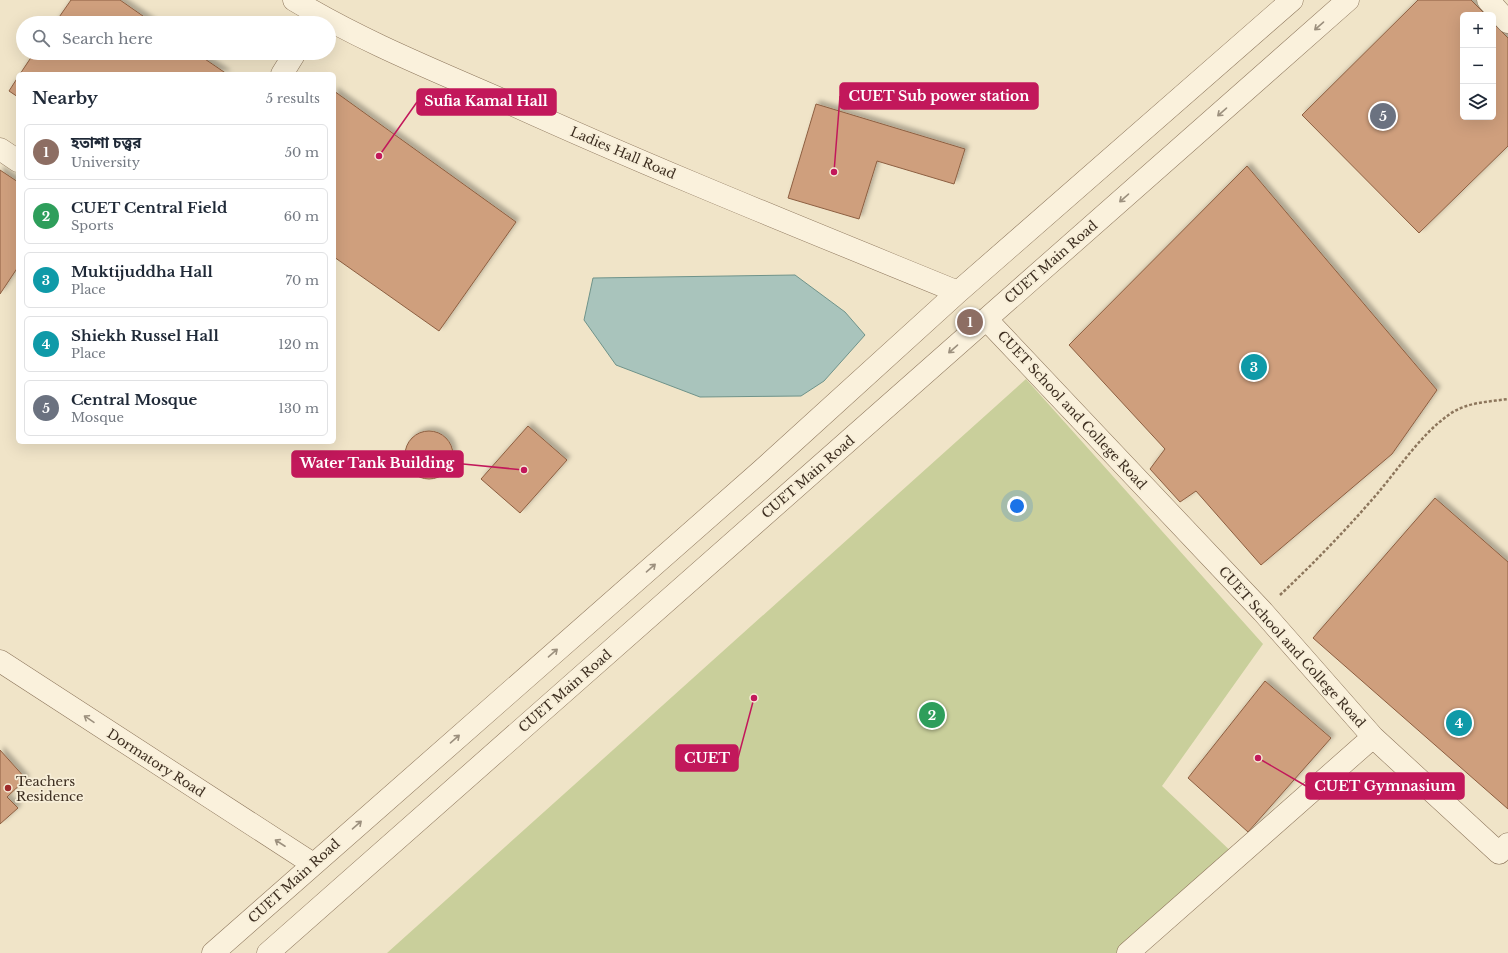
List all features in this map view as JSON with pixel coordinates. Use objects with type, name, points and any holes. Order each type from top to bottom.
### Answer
[{"type":"lane","name":"Ladies Hall Road","points":[[294,0],[313,16]]},
{"type":"lane","name":"CUET Main Road","points":[[213,953],[761,471],[958,292],[1292,0]]},
{"type":"lane","name":"CUET Main Road","points":[[282,949],[986,319],[1348,0]]},
{"type":"lane","points":[[1488,0],[1508,22]]},
{"type":"lane","name":"Ladies Hall Road","points":[[336,27],[563,128],[958,292]]},
{"type":"lane","points":[[283,72],[291,60]]},
{"type":"lane","points":[[0,149],[16,160]]},
{"type":"lane","name":"CUET School and College Road","points":[[986,319],[1263,612],[1373,737],[1128,953]]},
{"type":"lane","name":"Dormatory Road","points":[[0,662],[313,864]]},
{"type":"lane","points":[[1373,737],[1499,853],[1508,844]]},
{"type":"path","points":[[1263,612],[1314,563],[1358,516],[1434,427],[1451,413],[1470,404],[1508,399]]},
{"type":"green space","points":[[1026,379],[1263,644],[1162,786],[1237,857],[1126,953],[387,953]]},
{"type":"water","points":[[795,275],[845,312],[865,335],[824,381],[801,396],[700,397],[616,365],[584,320],[593,278]]},
{"type":"building","points":[[71,0],[120,0],[143,16],[60,16]]},
{"type":"building","points":[[1418,0],[1471,0],[1483,12],[1460,12],[1460,120],[1496,120],[1496,26],[1508,38],[1508,146],[1419,233],[1302,115]]},
{"type":"building","points":[[29,60],[206,60],[224,72],[21,72]]},
{"type":"building","points":[[16,80],[16,96],[9,91]]},
{"type":"building","points":[[336,92],[516,222],[439,331],[336,258]]},
{"type":"building","points":[[816,104],[965,149],[954,184],[877,161],[859,219],[788,198]]},
{"type":"building","points":[[1247,166],[1437,390],[1392,454],[1261,565],[1196,491],[1180,502],[1150,469],[1165,449],[1069,345]]},
{"type":"building","points":[[0,170],[16,181],[16,270],[0,294]]},
{"type":"building","points":[[528,426],[567,460],[520,513],[481,479]]},
{"type":"building","points":[[424,431],[434,431],[443,435],[449,441],[452,446],[452,464],[443,475],[434,479],[424,479],[415,475],[409,469],[405,460],[405,450],[409,441],[415,435]]},
{"type":"building","points":[[1435,498],[1508,562],[1508,809],[1313,638]]},
{"type":"building","points":[[1265,681],[1331,738],[1248,832],[1188,778]]},
{"type":"building","name":"Teachers Residence","points":[[0,750],[26,779],[7,797],[18,808],[0,824]]},
{"type":"place","name":"Central Mosque","points":[[1383,116]]},
{"type":"place","name":"Sufia Kamal Hall","points":[[379,156]]},
{"type":"place","name":"CUET Sub power station","points":[[834,172]]},
{"type":"place","name":"হতাশা চত্ত্বর","points":[[970,322]]},
{"type":"place","name":"Muktijuddha Hall","points":[[1254,367]]},
{"type":"place","name":"Water Tank Building","points":[[524,470]]},
{"type":"place","name":"CUET","points":[[754,698]]},
{"type":"place","name":"CUET Central Field","points":[[932,715]]},
{"type":"place","name":"Shiekh Russel Hall","points":[[1459,723]]},
{"type":"place","name":"CUET Gymnasium","points":[[1258,758]]},
{"type":"place","name":"Teachers Residence","points":[[8,788]]}]
